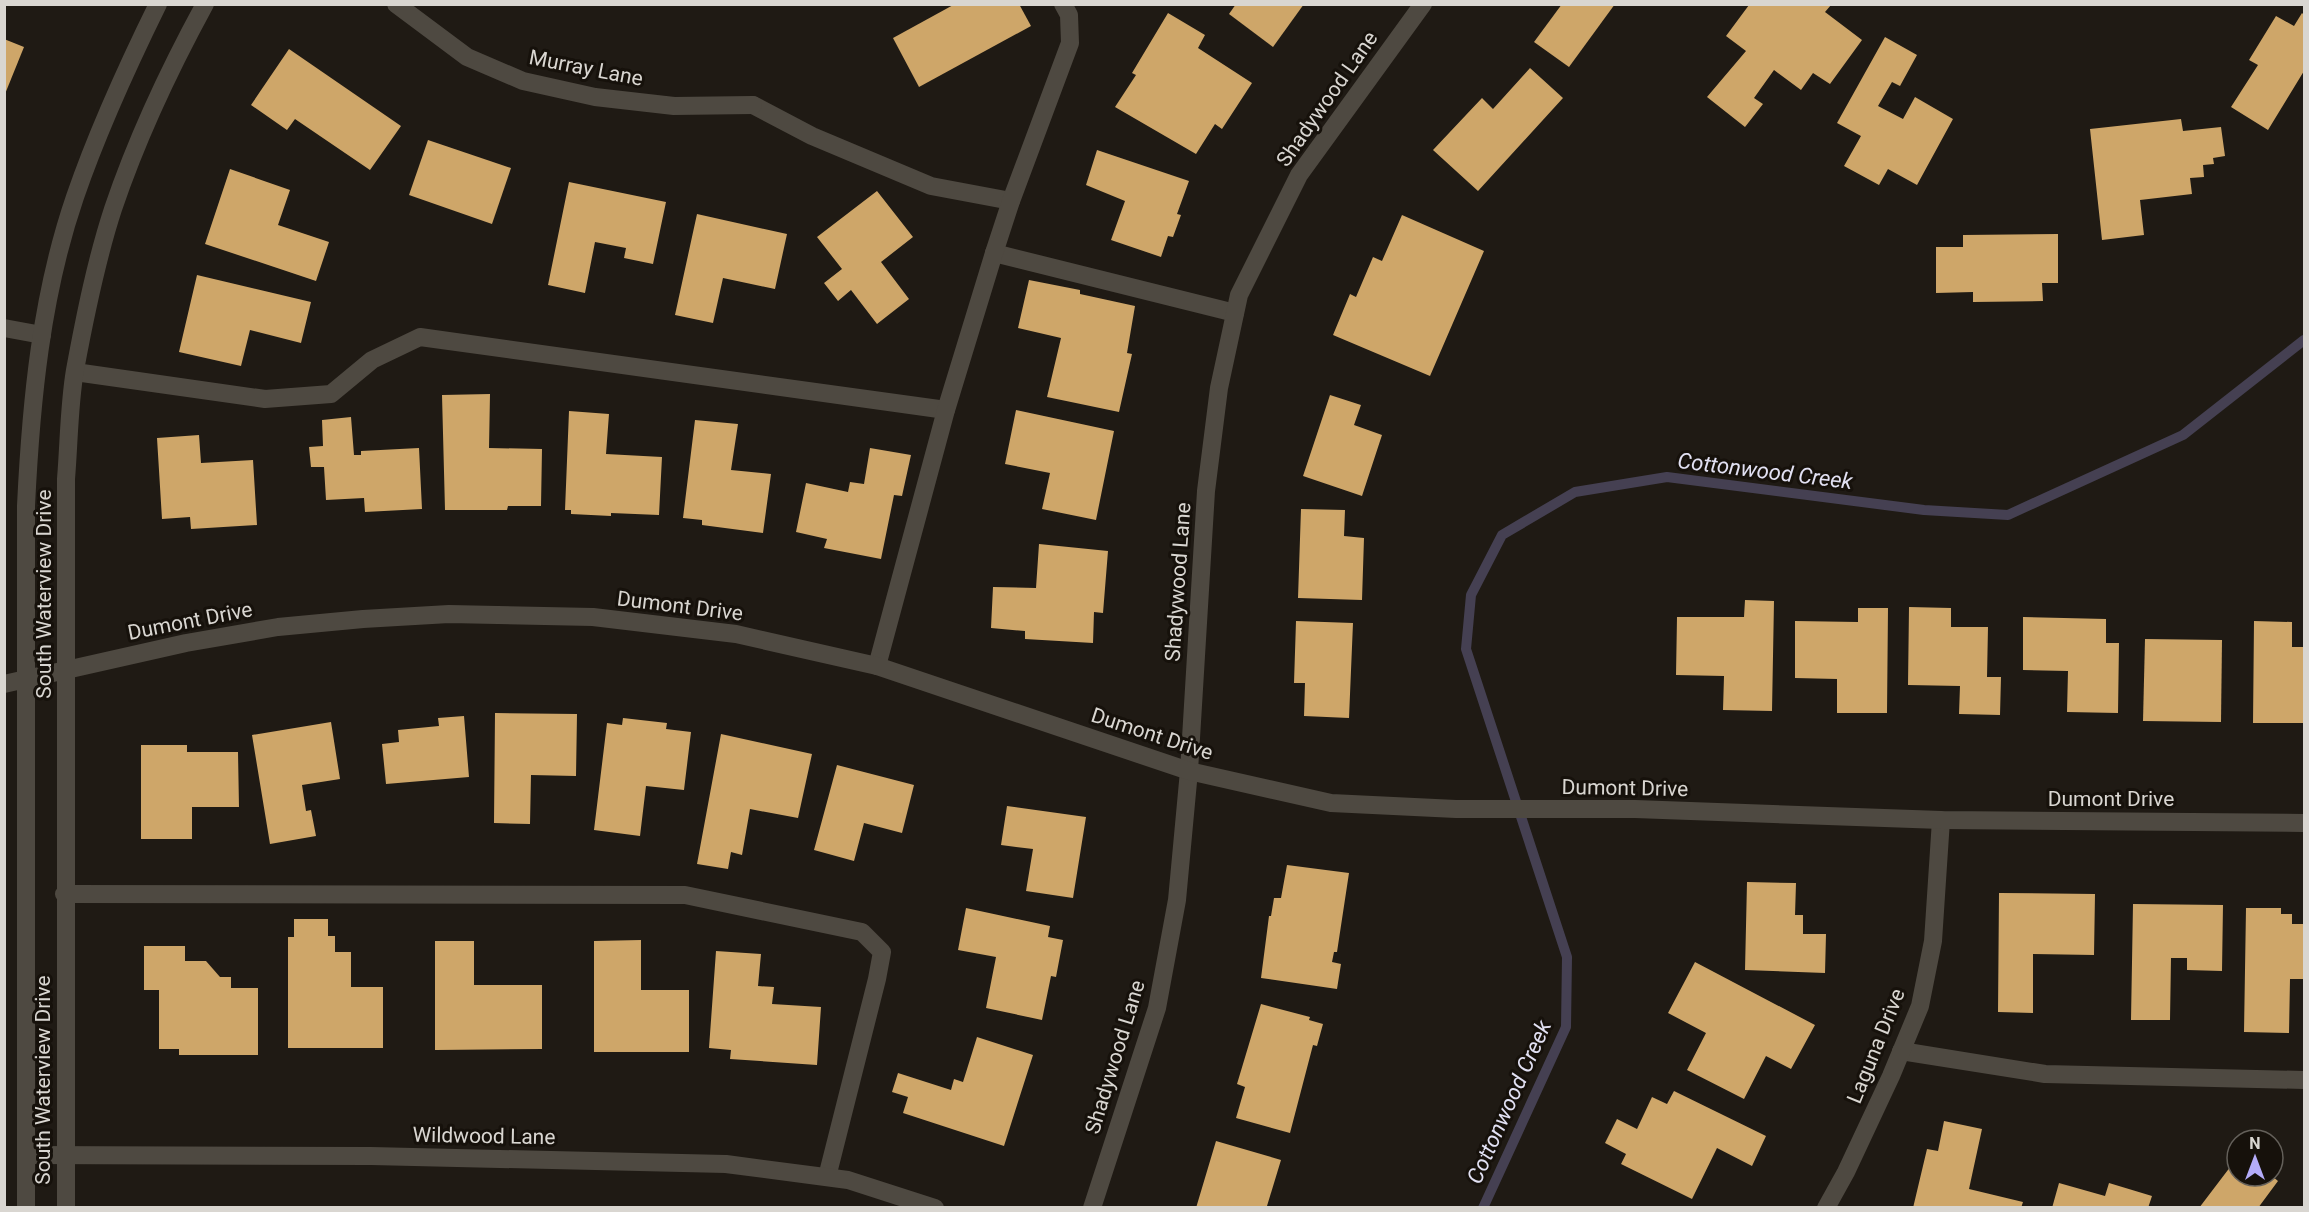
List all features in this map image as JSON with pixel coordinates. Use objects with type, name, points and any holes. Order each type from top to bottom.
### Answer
[{"type":"street","name":"South Waterview Drive","points":[[26,1208],[26,506],[33,396],[42,334],[74,199],[125,71],[158,4]]},
{"type":"street","name":"South Waterview Drive","points":[[66,1208],[64,894],[66,479],[75,372],[90,292],[113,210],[141,137],[178,54],[205,4]]},
{"type":"street","name":"Murray Lane","points":[[396,4],[467,57],[523,81],[607,99],[675,106],[753,105],[812,136],[931,186],[1011,201]]},
{"type":"street","points":[[877,666],[946,410],[994,253],[1070,43],[1069,15],[1063,4]]},
{"type":"street","name":"Shadywood Lane","points":[[1092,1208],[1157,1008],[1177,900],[1189,771],[1206,491],[1219,388],[1239,295],[1299,175],[1423,4]]},
{"type":"street","points":[[994,253],[1235,313]]},
{"type":"street","points":[[4,328],[42,334]]},
{"type":"street","points":[[75,372],[265,399],[331,394],[372,360],[420,337],[946,410]]},
{"type":"street","name":"Dumont Drive","points":[[4,684],[186,643],[278,627],[449,614],[593,617],[736,634],[877,666],[1189,771],[1331,803],[1456,809],[1635,809],[1941,820],[2304,823]]},
{"type":"street","name":"Laguna Drive","points":[[1826,1208],[1846,1172],[1920,1006],[1933,941],[1941,820]]},
{"type":"street","points":[[64,894],[685,895],[862,932],[882,952],[827,1177]]},
{"type":"street","points":[[1901,1050],[2045,1074],[2304,1080]]},
{"type":"street","name":"Wildwood Lane","points":[[26,1155],[371,1156],[726,1164],[848,1180],[935,1208]]},
{"type":"building","points":[[955,4],[1019,4],[1031,26],[919,87],[893,38]]},
{"type":"building","points":[[1236,4],[1304,4],[1273,47],[1229,14]]},
{"type":"building","points":[[1562,4],[1615,4],[1569,67],[1534,42]]},
{"type":"building","points":[[1749,5],[1831,5],[1825,12],[1862,40],[1830,84],[1813,73],[1801,90],[1774,70],[1754,98],[1763,104],[1745,127],[1707,97],[1746,51],[1726,36]]},
{"type":"building","points":[[1168,13],[1205,35],[1198,48],[1252,83],[1222,129],[1215,124],[1196,154],[1115,107],[1136,75],[1132,73]]},
{"type":"building","points":[[2302,13],[2304,15],[2304,71],[2268,130],[2231,107],[2258,65],[2249,60],[2276,16],[2294,26]]},
{"type":"building","points":[[1885,37],[1917,55],[1900,86],[1892,82],[1878,106],[1903,119],[1915,97],[1953,119],[1917,185],[1888,169],[1879,185],[1844,166],[1861,136],[1837,123]]},
{"type":"building","points":[[4,39],[24,47],[5,94],[4,94]]},
{"type":"building","points":[[289,49],[401,126],[370,170],[295,119],[287,130],[251,105]]},
{"type":"building","points":[[1530,68],[1563,98],[1478,191],[1433,150],[1482,98],[1493,109]]},
{"type":"building","points":[[2181,119],[2183,131],[2221,127],[2225,156],[2213,158],[2214,164],[2203,165],[2204,177],[2190,178],[2192,194],[2140,200],[2144,235],[2102,240],[2090,129]]},
{"type":"building","points":[[428,140],[511,168],[492,224],[409,195]]},
{"type":"building","points":[[1097,150],[1189,181],[1177,214],[1181,215],[1173,237],[1168,236],[1161,257],[1111,240],[1125,201],[1086,185]]},
{"type":"building","points":[[230,169],[290,190],[278,225],[329,242],[316,281],[205,244]]},
{"type":"building","points":[[569,182],[666,202],[653,264],[624,258],[626,248],[595,242],[585,293],[548,285]]},
{"type":"building","points":[[877,191],[913,237],[881,262],[909,299],[877,324],[851,290],[838,301],[824,283],[842,269],[817,237]]},
{"type":"building","points":[[697,214],[787,234],[775,289],[723,278],[713,323],[675,315]]},
{"type":"building","points":[[1402,215],[1484,251],[1430,376],[1333,335],[1350,294],[1356,297],[1373,257],[1382,261]]},
{"type":"building","points":[[2058,234],[2058,283],[2042,283],[2043,301],[1973,302],[1973,292],[1936,293],[1936,247],[1963,247],[1963,235]]},
{"type":"building","points":[[197,275],[311,302],[301,343],[250,330],[241,366],[179,352]]},
{"type":"building","points":[[1029,280],[1080,290],[1080,294],[1135,306],[1127,353],[1132,354],[1119,412],[1047,397],[1061,338],[1018,328]]},
{"type":"building","points":[[490,394],[489,448],[542,449],[541,506],[508,506],[507,510],[445,510],[442,395]]},
{"type":"building","points":[[1330,395],[1361,405],[1354,425],[1382,435],[1362,496],[1303,476]]},
{"type":"building","points":[[1016,410],[1114,431],[1096,520],[1042,509],[1050,473],[1005,464]]},
{"type":"building","points":[[569,411],[609,414],[606,454],[662,457],[659,515],[571,514],[571,510],[565,510]]},
{"type":"building","points":[[351,417],[354,455],[361,455],[361,451],[419,448],[422,509],[365,512],[364,498],[326,500],[324,467],[311,467],[309,447],[323,446],[322,420]]},
{"type":"building","points":[[695,420],[738,424],[731,470],[771,474],[763,533],[702,525],[702,520],[683,518]]},
{"type":"building","points":[[199,435],[201,463],[253,460],[257,525],[191,529],[190,517],[162,519],[157,438]]},
{"type":"building","points":[[870,448],[911,455],[902,496],[894,495],[881,559],[824,548],[827,539],[796,532],[806,483],[848,492],[850,482],[864,484]]},
{"type":"building","points":[[1301,509],[1345,510],[1344,536],[1364,538],[1362,600],[1298,598]]},
{"type":"building","points":[[1039,544],[1108,551],[1103,613],[1094,612],[1093,643],[1025,639],[1025,631],[991,628],[993,587],[1036,588]]},
{"type":"building","points":[[1745,600],[1774,601],[1772,711],[1723,710],[1724,676],[1676,675],[1677,617],[1744,617]]},
{"type":"building","points":[[1909,607],[1951,608],[1951,627],[1988,627],[1987,677],[2001,677],[2000,715],[1959,714],[1960,686],[1908,685]]},
{"type":"building","points":[[1858,608],[1888,608],[1887,713],[1837,713],[1837,679],[1795,678],[1795,621],[1858,622]]},
{"type":"building","points":[[2023,617],[2106,619],[2106,643],[2119,643],[2118,713],[2067,712],[2068,671],[2023,670]]},
{"type":"building","points":[[1296,621],[1353,623],[1349,718],[1304,716],[1305,683],[1294,683]]},
{"type":"building","points":[[2254,621],[2292,622],[2292,647],[2304,647],[2304,723],[2253,723]]},
{"type":"building","points":[[2145,639],[2222,640],[2221,722],[2143,721]]},
{"type":"building","points":[[495,713],[577,714],[576,776],[531,775],[530,824],[494,823]]},
{"type":"building","points":[[464,716],[469,777],[386,784],[382,744],[399,742],[398,730],[439,726],[438,718]]},
{"type":"building","points":[[623,718],[667,723],[666,729],[691,732],[684,790],[646,786],[640,836],[594,830],[607,723],[622,725]]},
{"type":"building","points":[[331,722],[340,779],[302,785],[306,811],[311,810],[316,836],[270,844],[252,735]]},
{"type":"building","points":[[721,734],[812,754],[798,818],[750,809],[742,855],[731,852],[728,869],[697,864]]},
{"type":"building","points":[[141,745],[187,745],[187,752],[238,752],[239,807],[192,807],[192,839],[141,839]]},
{"type":"building","points":[[837,765],[914,785],[902,833],[864,823],[854,861],[814,850]]},
{"type":"building","points":[[1007,806],[1086,817],[1073,898],[1026,891],[1033,849],[1001,845]]},
{"type":"building","points":[[1287,865],[1349,873],[1337,952],[1334,952],[1332,962],[1341,964],[1337,989],[1261,978],[1269,916],[1271,916],[1274,898],[1281,898]]},
{"type":"building","points":[[1747,882],[1796,883],[1795,915],[1803,915],[1803,934],[1826,934],[1825,973],[1745,970]]},
{"type":"building","points":[[1999,893],[2095,894],[2094,955],[2033,954],[2033,1013],[1998,1012]]},
{"type":"building","points":[[2133,904],[2223,905],[2222,971],[2187,970],[2187,958],[2171,958],[2170,1020],[2131,1020]]},
{"type":"building","points":[[966,908],[1050,926],[1048,937],[1063,940],[1056,977],[1051,976],[1042,1020],[986,1008],[996,957],[958,950]]},
{"type":"building","points":[[2246,908],[2281,908],[2281,914],[2292,914],[2292,924],[2304,924],[2304,979],[2290,979],[2289,1033],[2244,1032]]},
{"type":"building","points":[[294,919],[328,919],[328,936],[335,936],[335,952],[351,952],[351,987],[383,987],[383,1048],[288,1048],[288,937],[294,937]]},
{"type":"building","points":[[641,940],[641,990],[689,990],[689,1052],[594,1052],[594,941]]},
{"type":"building","points":[[435,941],[474,941],[474,985],[542,985],[542,1049],[435,1050]]},
{"type":"building","points":[[144,946],[185,946],[185,961],[206,961],[220,977],[231,977],[231,988],[258,988],[258,1055],[179,1055],[179,1049],[159,1049],[159,990],[144,990]]},
{"type":"building","points":[[716,951],[761,954],[758,986],[774,987],[772,1004],[821,1007],[817,1065],[730,1059],[731,1050],[709,1048]]},
{"type":"building","points":[[1695,962],[1815,1025],[1791,1069],[1766,1056],[1744,1099],[1687,1070],[1706,1033],[1668,1013]]},
{"type":"building","points":[[1261,1004],[1310,1017],[1309,1020],[1323,1024],[1317,1046],[1313,1045],[1290,1133],[1236,1118],[1245,1087],[1237,1084]]},
{"type":"building","points":[[977,1037],[1033,1055],[1004,1146],[903,1113],[908,1097],[892,1092],[898,1073],[951,1090],[954,1079],[963,1082]]},
{"type":"building","points":[[1674,1091],[1766,1136],[1752,1166],[1717,1148],[1692,1199],[1621,1164],[1626,1154],[1605,1143],[1617,1119],[1637,1129],[1652,1097],[1667,1104]]},
{"type":"building","points":[[1944,1121],[1982,1129],[1969,1189],[2023,1202],[2021,1208],[1913,1208],[1927,1149],[1938,1151]]},
{"type":"building","points":[[1216,1141],[1281,1160],[1267,1206],[1271,1208],[1196,1208]]},
{"type":"building","points":[[2225,1174],[2225,1188],[2273,1188],[2258,1208],[2199,1208]]},
{"type":"building","points":[[2059,1183],[2105,1196],[2109,1183],[2152,1196],[2148,1208],[2052,1208]]},
{"type":"waterway","name":"Cottonwood Creek","points":[[1483,1208],[1566,1027],[1567,957],[1466,649],[1471,595],[1502,535],[1575,492],[1667,477],[1924,510],[2008,515],[2183,435],[2304,340]]}]
